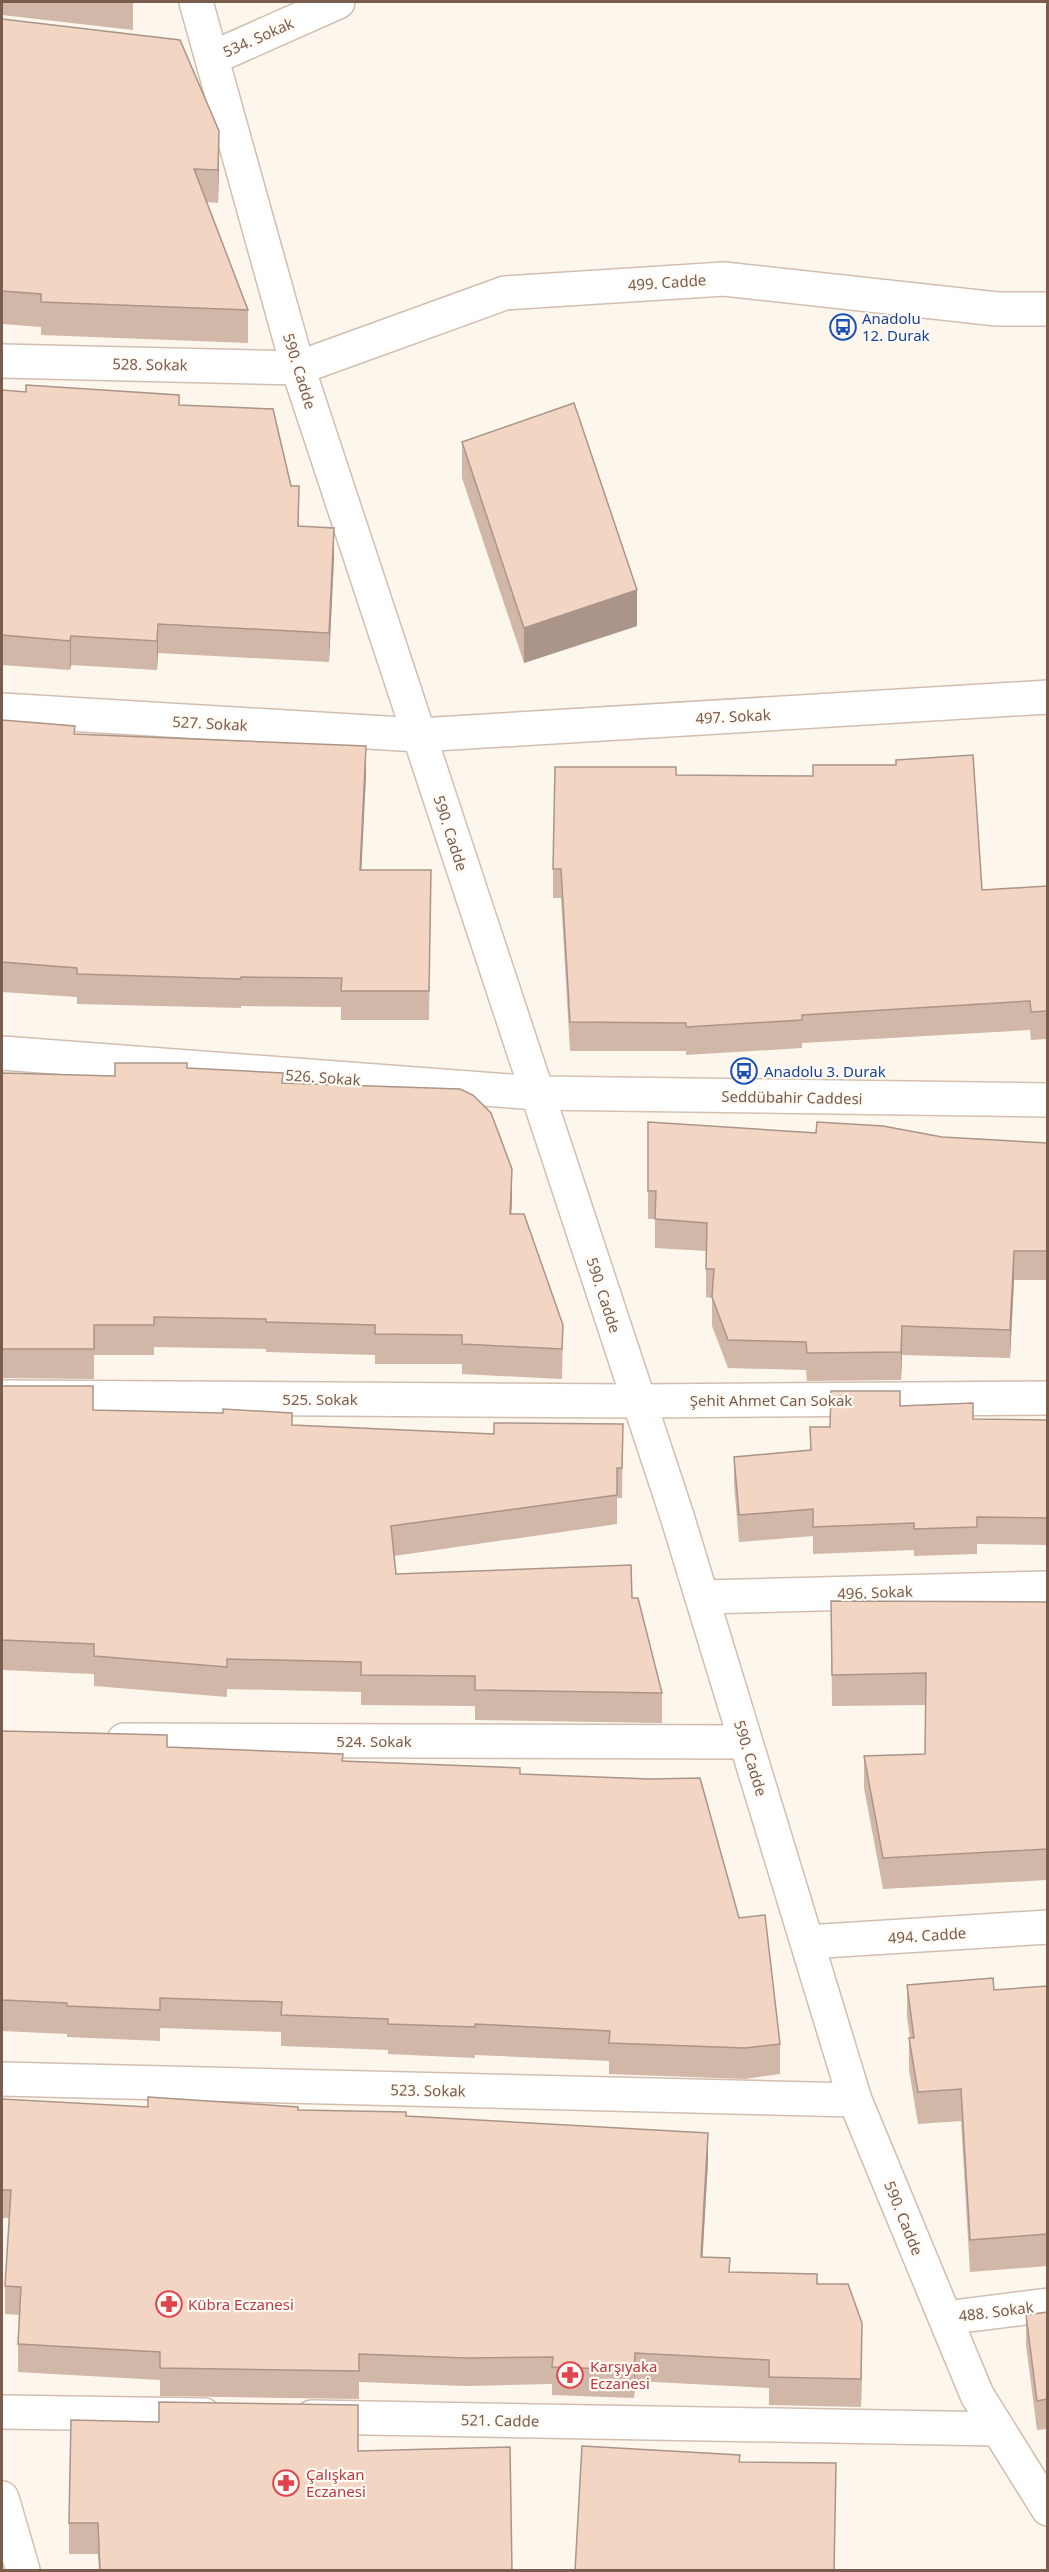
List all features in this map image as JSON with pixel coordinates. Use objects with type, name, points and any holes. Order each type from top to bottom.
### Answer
[{"type":"street","name":"590. Cadde","points":[[196,2],[298,368],[639,1401],[702,1597],[855,2100],[977,2395],[1047,2509]]},
{"type":"street","name":"534. Sokak","points":[[212,58],[338,2]]},
{"type":"street","points":[[177,54],[212,58]]},
{"type":"street","name":"499. Cadde","points":[[298,368],[505,292],[724,279],[997,309],[1047,309]]},
{"type":"street","name":"528. Sokak","points":[[2,361],[298,368]]},
{"type":"street","name":"497. Sokak","points":[[419,735],[1047,697]]},
{"type":"street","name":"527. Sokak","points":[[2,710],[419,735]]},
{"type":"street","name":"526. Sokak","points":[[2,1053],[537,1093]]},
{"type":"street","name":"Seddübahir Caddesi","points":[[537,1093],[1047,1100]]},
{"type":"street","name":"525. Sokak","points":[[2,1397],[639,1401]]},
{"type":"street","name":"Şehit Ahmet Can Sokak","points":[[639,1401],[1047,1398]]},
{"type":"street","name":"496. Sokak","points":[[702,1597],[1047,1587]]},
{"type":"street","name":"524. Sokak","points":[[96,1740],[746,1742]]},
{"type":"street","name":"494. Cadde","points":[[807,1942],[1047,1927]]},
{"type":"street","name":"523. Sokak","points":[[2,2079],[855,2100]]},
{"type":"street","name":"488. Sokak","points":[[945,2318],[1047,2305]]},
{"type":"street","points":[[2,2412],[239,2416]]},
{"type":"street","name":"521. Cadde","points":[[286,2417],[998,2429]]},
{"type":"street","points":[[2,2499],[23,2571]]},
{"type":"building","points":[[2,19],[180,40],[219,131],[218,170],[194,169],[248,310],[41,302],[41,294],[2,291]]},
{"type":"building","points":[[26,385],[179,395],[179,405],[273,409],[291,486],[299,486],[298,526],[334,528],[329,633],[158,624],[157,641],[71,636],[70,641],[2,635],[2,390],[26,392]]},
{"type":"building","points":[[574,403],[637,590],[524,628],[462,442]]},
{"type":"building","points":[[2,720],[75,726],[74,734],[366,746],[360,870],[431,870],[429,991],[341,991],[342,978],[241,977],[241,979],[77,974],[77,968],[2,962]]},
{"type":"building","points":[[973,755],[982,890],[1047,886],[1047,1011],[1031,1012],[1030,1001],[802,1015],[802,1020],[686,1027],[686,1023],[570,1022],[561,869],[553,869],[555,767],[676,767],[676,775],[813,776],[813,765],[896,765],[896,760]]},
{"type":"building","points":[[115,1063],[187,1063],[187,1068],[283,1073],[282,1083],[460,1089],[473,1095],[491,1113],[512,1169],[510,1214],[524,1214],[563,1325],[562,1349],[462,1344],[462,1335],[375,1334],[375,1325],[266,1322],[266,1319],[154,1317],[154,1325],[94,1325],[94,1349],[2,1349],[2,1073],[115,1076]]},
{"type":"building","points":[[648,1122],[816,1133],[817,1122],[883,1126],[942,1137],[1047,1143],[1047,1251],[1014,1251],[1010,1330],[902,1326],[901,1352],[807,1353],[806,1342],[728,1340],[712,1297],[714,1269],[706,1269],[707,1223],[655,1219],[656,1191],[648,1191]]},
{"type":"building","points":[[2,1386],[93,1386],[93,1410],[223,1413],[223,1409],[292,1413],[292,1425],[494,1434],[494,1423],[623,1424],[622,1468],[617,1468],[617,1495],[391,1526],[396,1574],[631,1565],[632,1598],[638,1598],[662,1693],[475,1690],[475,1676],[361,1675],[361,1662],[227,1659],[227,1667],[94,1656],[94,1644],[2,1640]]},
{"type":"building","points":[[831,1391],[900,1391],[900,1406],[973,1403],[973,1419],[1047,1420],[1047,1518],[977,1517],[977,1527],[914,1529],[914,1523],[813,1527],[813,1509],[739,1515],[734,1457],[811,1450],[810,1427],[830,1427]]},
{"type":"building","points":[[831,1601],[1047,1602],[1047,1849],[883,1858],[864,1756],[925,1754],[926,1673],[832,1675]]},
{"type":"building","points":[[2,1731],[167,1735],[167,1747],[343,1754],[342,1761],[520,1768],[520,1774],[650,1779],[700,1778],[739,1918],[765,1915],[780,2044],[745,2048],[609,2043],[610,2031],[475,2024],[475,2027],[388,2024],[388,2019],[281,2015],[282,2002],[160,1998],[160,2010],[67,2006],[67,2003],[2,2000]]},
{"type":"building","points":[[993,1978],[994,1990],[1047,1986],[1047,2234],[970,2240],[961,2089],[918,2092],[909,2038],[914,2038],[907,1985]]},
{"type":"building","points":[[148,2097],[298,2107],[298,2110],[406,2112],[406,2116],[708,2133],[701,2257],[730,2258],[729,2272],[817,2274],[817,2284],[848,2284],[862,2323],[861,2379],[769,2377],[769,2360],[635,2353],[634,2370],[552,2367],[553,2357],[466,2358],[359,2354],[359,2371],[160,2368],[160,2352],[18,2344],[21,2287],[5,2286],[11,2190],[2,2190],[2,2099],[148,2107]]},
{"type":"building","points":[[1047,2312],[1047,2399],[1037,2401],[1026,2315]]},
{"type":"building","points":[[159,2402],[358,2405],[358,2451],[510,2447],[512,2571],[100,2571],[98,2523],[69,2523],[71,2420],[159,2422]]},
{"type":"building","points":[[582,2446],[740,2455],[739,2462],[836,2463],[834,2571],[575,2571]]},
{"type":"place","name":"Anadolu 12. Durak","points":[[843,327]]},
{"type":"place","name":"Anadolu 3. Durak","points":[[744,1071]]},
{"type":"place","name":"Kübra Eczanesi","points":[[169,2304]]},
{"type":"place","name":"Karşıyaka Eczanesi","points":[[570,2375]]},
{"type":"place","name":"Çalışkan Eczanesi","points":[[286,2483]]}]
